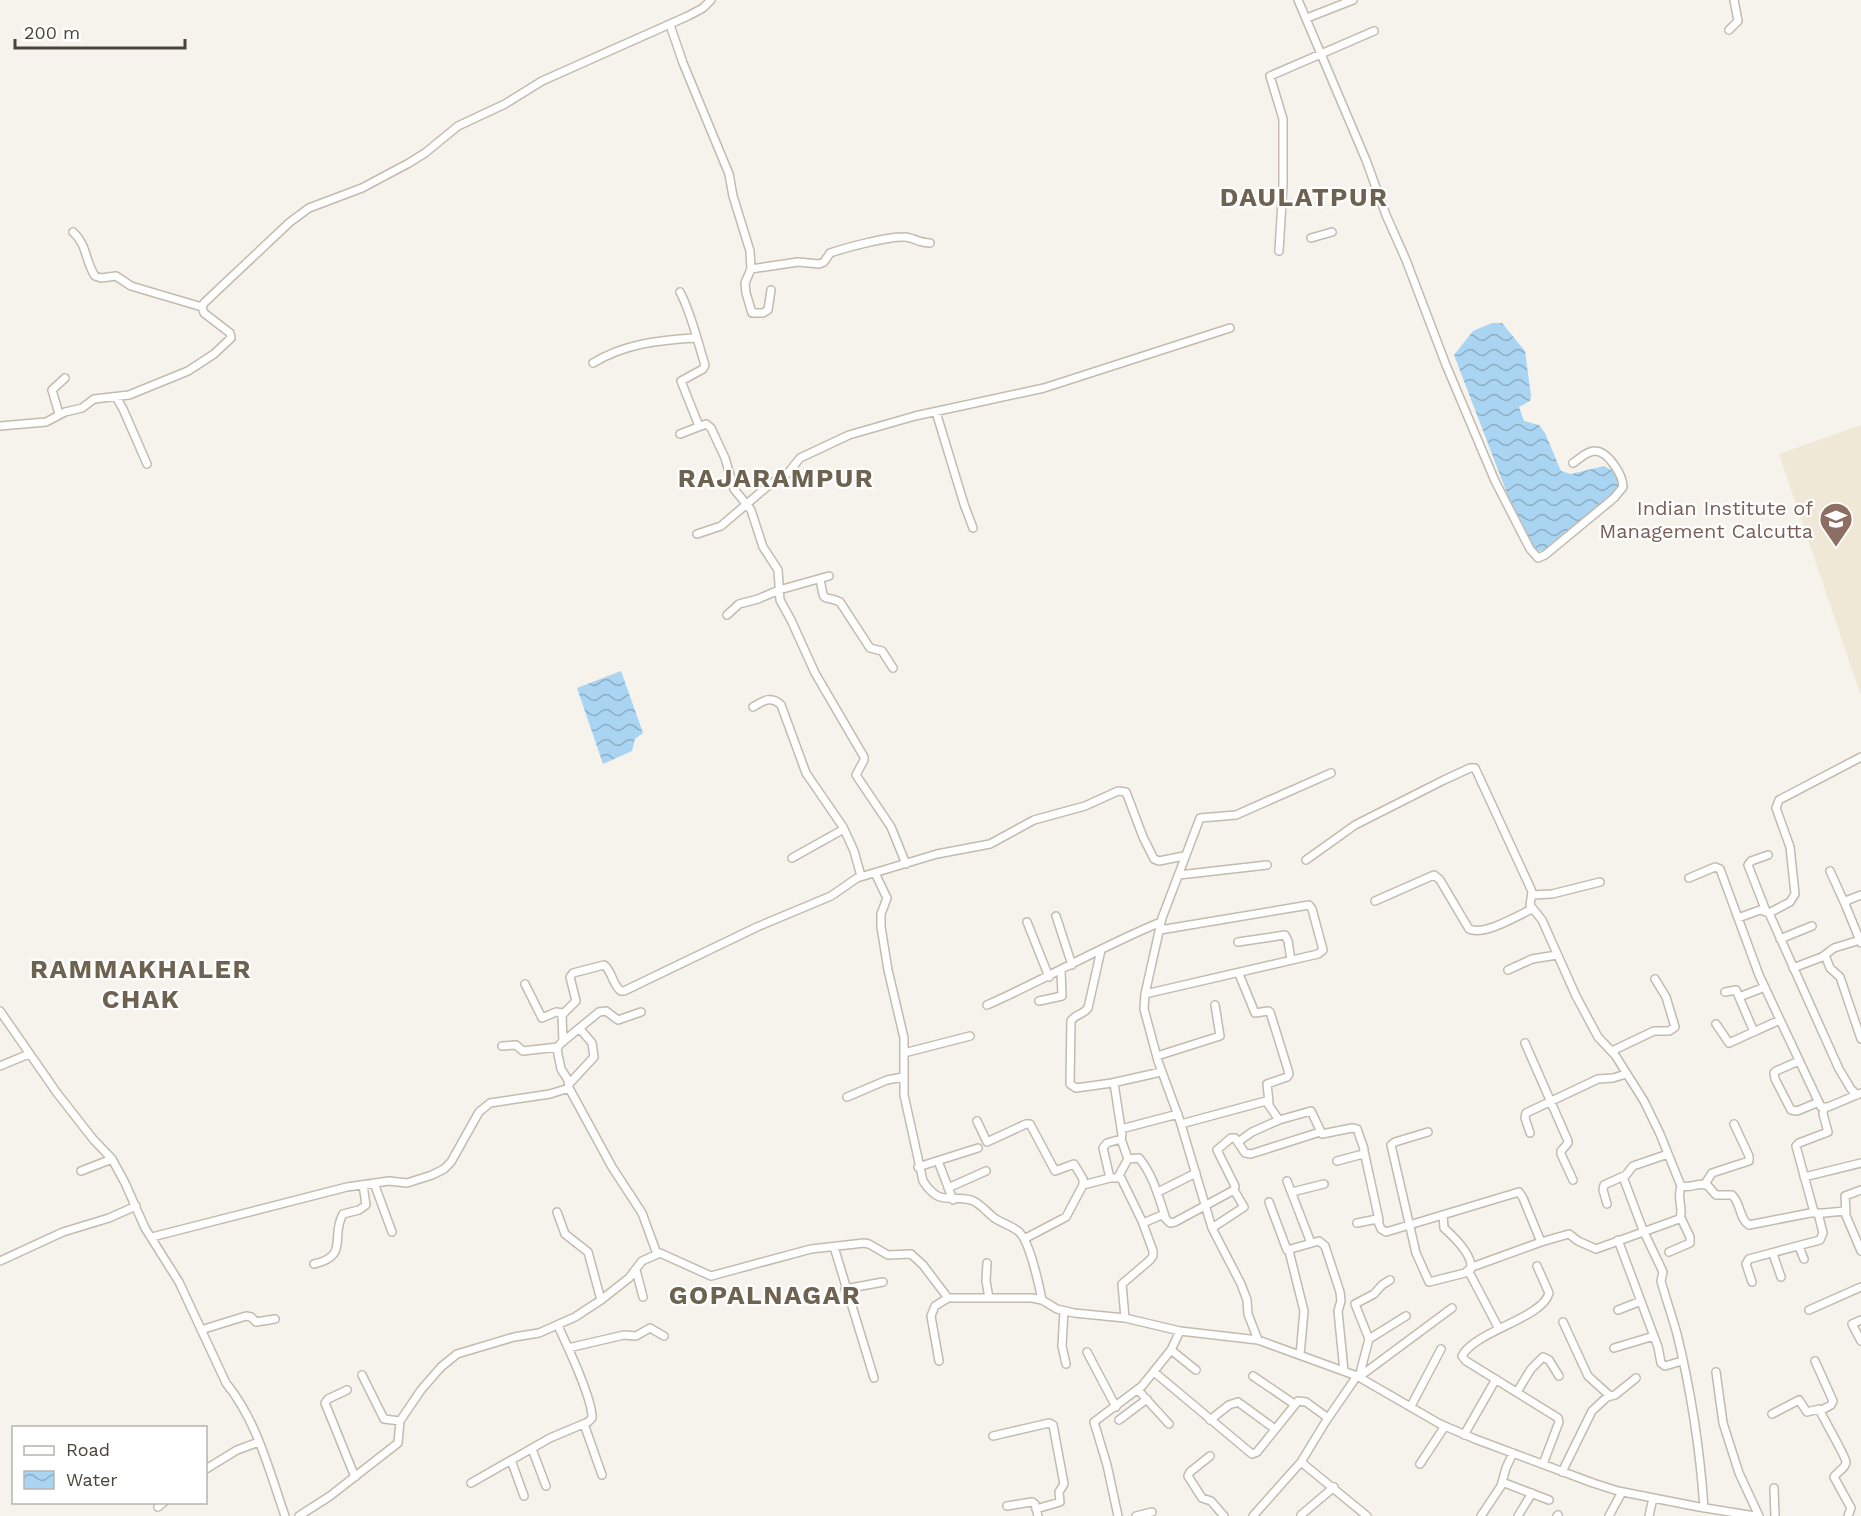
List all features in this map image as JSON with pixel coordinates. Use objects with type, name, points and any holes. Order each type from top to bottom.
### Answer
[{"type":"street","points":[[202,307],[290,222],[309,208],[362,188],[410,163],[458,126],[510,102],[542,81],[670,25],[703,8],[711,0]]},
{"type":"street","points":[[1298,0],[1366,160],[1446,365],[1495,482],[1530,549],[1538,558],[1545,555],[1614,498],[1623,487],[1619,472],[1597,451],[1590,452],[1573,463]]},
{"type":"street","points":[[1306,18],[1353,0]]},
{"type":"street","points":[[1729,30],[1738,21],[1734,0]]},
{"type":"street","points":[[670,25],[683,63],[729,174],[733,196],[750,251],[751,269],[745,283],[752,312],[763,314],[768,310],[771,290]]},
{"type":"street","points":[[1279,251],[1283,185],[1283,119],[1270,76],[1374,31]]},
{"type":"street","points":[[73,232],[83,243],[87,262],[95,276],[101,278],[116,276],[130,286],[202,307]]},
{"type":"street","points":[[1311,238],[1332,232]]},
{"type":"street","points":[[751,269],[798,262],[819,264],[824,262],[828,253],[894,237],[907,237],[917,242],[930,243]]},
{"type":"street","points":[[680,292],[689,310],[705,367],[684,378],[681,384],[699,426]]},
{"type":"street","points":[[0,426],[46,422],[58,414],[82,408],[90,401],[101,397],[129,395],[188,371],[229,342],[231,338],[230,333],[204,313],[202,307]]},
{"type":"street","points":[[697,534],[721,526],[788,473],[800,458],[840,439],[915,416],[1044,388],[1230,328]]},
{"type":"street","points":[[593,363],[621,349],[657,341],[695,338]]},
{"type":"street","points":[[58,414],[52,390],[65,378]]},
{"type":"street","points":[[116,397],[147,464]]},
{"type":"street","points":[[936,412],[973,528]]},
{"type":"street","points":[[680,434],[705,424],[711,428],[725,458],[734,489],[751,510],[763,547],[778,570],[780,600],[815,673],[864,757],[856,775],[891,827],[906,864]]},
{"type":"street","points":[[727,615],[739,604],[829,576]]},
{"type":"street","points":[[820,579],[823,597],[840,602],[870,648],[882,651],[893,668]]},
{"type":"street","points":[[753,707],[770,699],[781,705],[806,773],[844,829],[854,851],[861,876]]},
{"type":"street","points":[[1738,918],[1760,910],[1767,912],[1790,903],[1795,894],[1790,847],[1776,808],[1779,800],[1861,757]]},
{"type":"street","points":[[1306,860],[1355,825],[1444,780],[1470,768],[1475,768],[1530,887],[1532,895],[1529,901],[1532,909],[1542,920],[1594,1030],[1612,1051],[1644,1101],[1681,1186],[1678,1195],[1681,1218],[1690,1237],[1690,1243],[1669,1252]]},
{"type":"street","points":[[1258,1340],[1248,1314],[1247,1300],[1241,1284],[1212,1228],[1205,1207],[1178,1114],[1156,1056],[1144,1009],[1145,994],[1161,922],[1200,818],[1236,815],[1331,773]]},
{"type":"street","points":[[657,1254],[640,1209],[612,1167],[561,1069],[563,1013],[576,1001],[570,977],[573,973],[604,965],[608,968],[616,987],[624,991],[719,944],[831,896],[861,876],[876,877],[906,864],[961,848],[990,844],[1034,820],[1070,811],[1119,791],[1127,794],[1154,859],[1159,861],[1184,856]]},
{"type":"street","points":[[792,858],[844,829]]},
{"type":"street","points":[[1768,855],[1750,861],[1748,865],[1839,1069],[1851,1089],[1859,1094]]},
{"type":"street","points":[[1179,875],[1266,865]]},
{"type":"street","points":[[1689,878],[1718,867],[1724,877],[1765,987],[1821,1105],[1828,1132],[1796,1146],[1822,1237],[1817,1242],[1747,1261],[1746,1268],[1752,1282]]},
{"type":"street","points":[[1793,968],[1825,955],[1834,948],[1860,942],[1830,871]]},
{"type":"street","points":[[1375,901],[1434,875],[1440,880],[1472,931],[1489,928],[1532,909]]},
{"type":"street","points":[[876,877],[887,898],[881,914],[881,927],[888,970],[904,1038],[904,1053],[899,1078],[923,1181],[930,1190],[942,1198],[975,1202],[1000,1222],[1019,1232],[1024,1239],[1042,1300]]},
{"type":"street","points":[[1532,895],[1552,894],[1600,882]]},
{"type":"street","points":[[1845,904],[1848,900],[1861,895]]},
{"type":"street","points":[[1145,994],[1239,974],[1318,954],[1323,950],[1309,905],[1160,930]]},
{"type":"street","points":[[1056,916],[1072,965]]},
{"type":"street","points":[[1027,922],[1049,976]]},
{"type":"street","points":[[987,1005],[1072,965],[1120,939],[1161,922]]},
{"type":"street","points":[[1780,939],[1812,927]]},
{"type":"street","points":[[1238,942],[1285,935],[1291,960]]},
{"type":"street","points":[[1101,950],[1088,1008],[1071,1021],[1069,1080],[1071,1087],[1114,1083],[1161,1072]]},
{"type":"street","points":[[1508,970],[1533,959],[1557,955]]},
{"type":"street","points":[[1825,955],[1830,968],[1840,977],[1861,1039]]},
{"type":"street","points":[[1039,1001],[1062,996],[1061,970]]},
{"type":"street","points":[[1239,974],[1255,1013],[1270,1012],[1288,1070],[1287,1077],[1267,1084],[1269,1102],[1279,1120]]},
{"type":"street","points":[[1612,1051],[1654,1030],[1668,1031],[1675,1027],[1666,997],[1655,979]]},
{"type":"street","points":[[525,984],[542,1018],[556,1012],[563,1013]]},
{"type":"street","points":[[1739,997],[1765,987]]},
{"type":"street","points":[[1725,992],[1736,990],[1754,1032]]},
{"type":"street","points":[[1156,1056],[1220,1036],[1215,1005]]},
{"type":"street","points":[[502,1046],[516,1045],[523,1052],[561,1045],[603,1010],[618,1020],[641,1012]]},
{"type":"street","points":[[0,1011],[76,1118],[112,1159],[152,1237],[179,1282],[226,1383],[237,1396],[259,1442],[285,1516]]},
{"type":"street","points":[[1716,1024],[1729,1044],[1780,1020]]},
{"type":"street","points":[[152,1237],[326,1192],[389,1181],[407,1183],[444,1169],[455,1157],[479,1112],[490,1103],[550,1094],[569,1086],[594,1057],[592,1043],[580,1029]]},
{"type":"street","points":[[904,1053],[970,1036]]},
{"type":"street","points":[[1525,1043],[1568,1141],[1561,1154],[1573,1180]]},
{"type":"street","points":[[0,1066],[29,1054]]},
{"type":"street","points":[[1799,1061],[1774,1073],[1791,1110],[1797,1111],[1859,1094]]},
{"type":"street","points":[[1530,1133],[1524,1115],[1602,1078],[1613,1078],[1626,1074]]},
{"type":"street","points":[[847,1097],[899,1078]]},
{"type":"street","points":[[1114,1083],[1121,1139],[1128,1159],[1118,1177]]},
{"type":"street","points":[[1181,1124],[1260,1101],[1269,1102]]},
{"type":"street","points":[[1238,1142],[1252,1132],[1279,1120],[1311,1112],[1320,1132],[1326,1135],[1352,1128],[1357,1129],[1364,1151],[1378,1220],[1381,1229],[1386,1232],[1518,1192],[1524,1198],[1540,1242]]},
{"type":"street","points":[[1121,1129],[1178,1114]]},
{"type":"street","points":[[976,1121],[987,1142],[1030,1124],[1053,1169],[1057,1171],[1074,1164],[1083,1179],[1083,1185],[1066,1217],[1024,1239]]},
{"type":"street","points":[[1681,1186],[1687,1188],[1705,1184],[1712,1173],[1749,1161],[1749,1155],[1734,1124]]},
{"type":"street","points":[[1212,1228],[1244,1207],[1217,1150],[1231,1138],[1235,1138],[1245,1153],[1251,1154],[1320,1132]]},
{"type":"street","points":[[1428,1132],[1391,1145],[1408,1225],[1416,1253],[1429,1282],[1469,1270],[1540,1242],[1569,1234],[1596,1249],[1681,1218]]},
{"type":"street","points":[[1110,1178],[1103,1148],[1107,1143],[1121,1139]]},
{"type":"street","points":[[918,1167],[978,1148]]},
{"type":"street","points":[[1337,1161],[1360,1155],[1364,1151]]},
{"type":"street","points":[[1607,1204],[1604,1185],[1623,1177],[1633,1166],[1668,1154]]},
{"type":"street","points":[[1128,1159],[1137,1157],[1140,1160],[1158,1192],[1165,1216],[1172,1223],[1234,1190]]},
{"type":"street","points":[[81,1171],[112,1159]]},
{"type":"street","points":[[938,1161],[953,1200]]},
{"type":"street","points":[[1804,1177],[1861,1163]]},
{"type":"street","points":[[948,1188],[986,1171]]},
{"type":"street","points":[[1158,1192],[1196,1173]]},
{"type":"street","points":[[1083,1185],[1118,1177],[1125,1183],[1143,1223],[1153,1254],[1122,1284],[1125,1318]]},
{"type":"street","points":[[1623,1177],[1663,1272],[1662,1283],[1677,1335],[1696,1434],[1704,1508]]},
{"type":"street","points":[[1287,1181],[1311,1243]]},
{"type":"street","points":[[374,1183],[392,1232]]},
{"type":"street","points":[[1292,1192],[1324,1184]]},
{"type":"street","points":[[1705,1184],[1716,1195],[1734,1196],[1743,1220],[1749,1225],[1816,1213],[1841,1210],[1846,1213]]},
{"type":"street","points":[[314,1264],[327,1261],[332,1257],[343,1214],[359,1210],[366,1204],[363,1185]]},
{"type":"street","points":[[1861,1190],[1845,1196],[1846,1213],[1861,1251]]},
{"type":"street","points":[[1269,1202],[1289,1251],[1304,1311],[1300,1355]]},
{"type":"street","points":[[0,1261],[63,1232],[109,1218],[136,1206]]},
{"type":"street","points":[[557,1212],[565,1234],[588,1252],[601,1300]]},
{"type":"street","points":[[1443,1215],[1444,1228],[1469,1258],[1469,1270],[1499,1329]]},
{"type":"street","points":[[1143,1223],[1165,1216]]},
{"type":"street","points":[[1357,1223],[1378,1220]]},
{"type":"street","points":[[1618,1240],[1663,1365],[1682,1361]]},
{"type":"street","points":[[1289,1251],[1319,1241],[1324,1243],[1340,1292],[1341,1301],[1338,1311],[1344,1371]]},
{"type":"street","points":[[299,1516],[355,1477],[398,1443],[400,1421],[441,1366],[456,1354],[558,1326],[601,1300],[629,1278],[642,1261],[657,1254],[665,1254],[711,1276],[812,1249],[864,1243],[873,1245],[878,1251],[888,1255],[910,1254],[923,1265],[948,1298]]},
{"type":"street","points":[[834,1247],[874,1378]]},
{"type":"street","points":[[1799,1247],[1804,1259]]},
{"type":"street","points":[[1773,1254],[1780,1277]]},
{"type":"street","points":[[987,1263],[986,1281],[989,1298]]},
{"type":"street","points":[[1537,1266],[1549,1297],[1534,1310],[1467,1348],[1462,1356],[1466,1361],[1559,1420],[1543,1464]]},
{"type":"street","points":[[636,1270],[643,1297]]},
{"type":"street","points":[[1358,1377],[1369,1339],[1354,1304],[1372,1295],[1390,1281]]},
{"type":"street","points":[[845,1289],[883,1282]]},
{"type":"street","points":[[1809,1310],[1861,1287]]},
{"type":"street","points":[[939,1361],[931,1316],[935,1306],[948,1298],[1042,1300],[1064,1311],[1125,1318],[1180,1331],[1258,1340],[1358,1377],[1464,1435],[1562,1472],[1622,1492],[1757,1516]]},
{"type":"street","points":[[1618,1310],[1641,1301]]},
{"type":"street","points":[[1253,1516],[1301,1462],[1328,1418],[1358,1377],[1452,1308]]},
{"type":"street","points":[[1064,1311],[1062,1346],[1066,1364]]},
{"type":"street","points":[[201,1330],[246,1316],[256,1322],[275,1319]]},
{"type":"street","points":[[1369,1339],[1406,1316]]},
{"type":"street","points":[[1861,1320],[1852,1324],[1861,1341]]},
{"type":"street","points":[[1563,1322],[1588,1376],[1610,1396]]},
{"type":"street","points":[[471,1483],[592,1418],[592,1411],[558,1326]]},
{"type":"street","points":[[568,1348],[624,1335],[636,1336],[650,1328],[664,1336]]},
{"type":"street","points":[[1118,1516],[1107,1465],[1094,1424],[1096,1420],[1138,1390],[1171,1350],[1180,1331]]},
{"type":"street","points":[[1614,1348],[1654,1336]]},
{"type":"street","points":[[1411,1406],[1441,1349]]},
{"type":"street","points":[[1171,1350],[1196,1370]]},
{"type":"street","points":[[1087,1352],[1116,1407]]},
{"type":"street","points":[[1517,1392],[1531,1369],[1543,1357],[1549,1360],[1559,1376]]},
{"type":"street","points":[[1815,1361],[1833,1401],[1831,1405],[1820,1411]]},
{"type":"street","points":[[1154,1372],[1252,1454],[1257,1452],[1298,1401],[1306,1402],[1328,1418]]},
{"type":"street","points":[[1716,1372],[1723,1423],[1739,1473],[1757,1516]]},
{"type":"street","points":[[362,1376],[384,1419],[400,1421]]},
{"type":"street","points":[[1253,1376],[1294,1404]]},
{"type":"street","points":[[1562,1472],[1591,1413],[1636,1378]]},
{"type":"street","points":[[1464,1435],[1496,1379]]},
{"type":"street","points":[[347,1390],[328,1399],[325,1403],[355,1477]]},
{"type":"street","points":[[1138,1390],[1169,1424]]},
{"type":"street","points":[[1119,1420],[1147,1398]]},
{"type":"street","points":[[1772,1414],[1799,1400],[1808,1412],[1817,1408],[1820,1411],[1842,1450],[1846,1462],[1845,1467],[1834,1477],[1851,1508],[1848,1516]]},
{"type":"street","points":[[1209,1419],[1229,1405],[1238,1402],[1275,1429]]},
{"type":"street","points":[[993,1436],[1049,1423],[1053,1425],[1064,1484],[1059,1492],[1060,1503],[1037,1513],[1032,1502],[1007,1506]]},
{"type":"street","points":[[584,1424],[602,1474]]},
{"type":"street","points":[[1420,1464],[1445,1426]]},
{"type":"street","points":[[207,1468],[237,1450],[259,1442]]},
{"type":"street","points":[[532,1449],[546,1486]]},
{"type":"street","points":[[1481,1516],[1502,1482],[1513,1453]]},
{"type":"street","points":[[1210,1456],[1188,1476],[1202,1498],[1211,1502],[1224,1516]]},
{"type":"street","points":[[511,1460],[524,1496]]},
{"type":"street","points":[[1301,1462],[1367,1516]]},
{"type":"street","points":[[1502,1482],[1548,1500]]},
{"type":"street","points":[[1301,1515],[1334,1487]]},
{"type":"street","points":[[1774,1488],[1775,1516]]},
{"type":"street","points":[[1609,1516],[1622,1492]]},
{"type":"street","points":[[1518,1516],[1532,1493]]},
{"type":"street","points":[[1648,1516],[1653,1498]]},
{"type":"street","points":[[1136,1516],[1152,1512]]},
{"type":"shaded area","name":"Indian Institute of Management Calcutta","points":[[1861,425],[1861,696],[1779,454]]},
{"type":"water","points":[[1492,323],[1502,323],[1525,351],[1531,396],[1530,401],[1519,407],[1524,421],[1539,425],[1545,433],[1561,471],[1571,474],[1604,466],[1613,471],[1625,486],[1553,548],[1537,552],[1518,522],[1454,355],[1473,331]]},
{"type":"water","points":[[621,671],[643,733],[635,739],[632,751],[603,764],[577,688]]},
{"type":"place","name":"Indian Institute of Management Calcutta","points":[[1836,548]]},
{"type":"district","name":"DAULATPUR","points":[[1304,197]]},
{"type":"district","name":"RAJARAMPUR","points":[[776,478]]},
{"type":"district","name":"RAMMAKHALER CHAK","points":[[141,984]]},
{"type":"district","name":"GOPALNAGAR","points":[[765,1295]]}]
